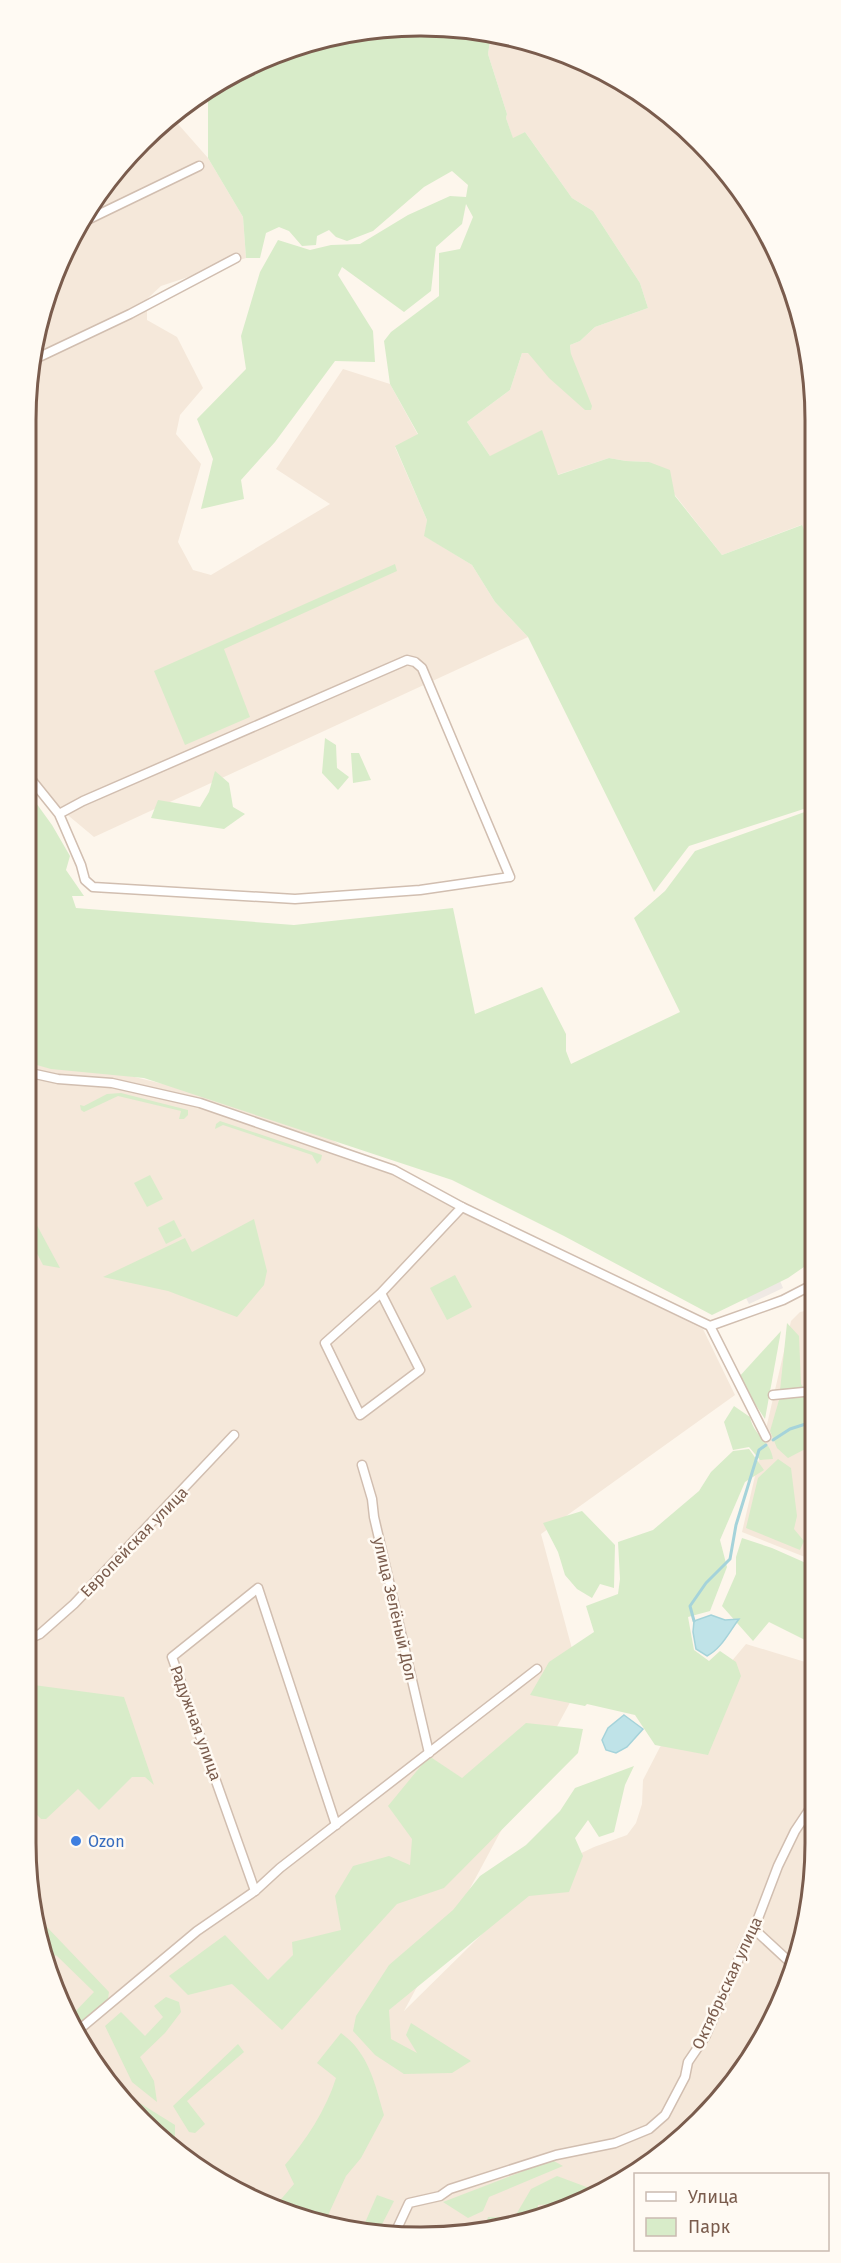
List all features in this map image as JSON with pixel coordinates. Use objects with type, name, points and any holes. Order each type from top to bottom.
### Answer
[{"type":"street","points":[[95,216],[199,166]]},
{"type":"street","points":[[41,356],[130,314],[236,258]]},
{"type":"street","points":[[36,785],[59,814],[85,880],[93,887],[295,899],[420,890],[510,877],[422,668],[416,662],[407,660],[94,796],[59,814]]},
{"type":"street","points":[[36,1074],[58,1079],[112,1083],[210,1106],[394,1170],[462,1207],[710,1326],[766,1437]]},
{"type":"street","points":[[381,1293],[420,1370],[360,1415],[325,1343],[381,1293],[462,1207]]},
{"type":"street","points":[[710,1326],[783,1300],[805,1289]]},
{"type":"street","points":[[773,1395],[805,1392]]},
{"type":"street","name":"Европейская улица","points":[[36,1636],[74,1604],[234,1435]]},
{"type":"street","name":"улица Зелёный Дол","points":[[362,1465],[372,1499],[374,1518],[429,1753]]},
{"type":"street","name":"Радужная улица","points":[[255,1891],[172,1658],[258,1588],[336,1825]]},
{"type":"street","points":[[83,2026],[201,1928],[255,1891],[280,1868],[537,1669]]},
{"type":"street","name":"Октябрьская улица","points":[[398,2226],[410,2203],[440,2196],[450,2189],[556,2155],[615,2143],[649,2129],[665,2115],[685,2077],[688,2062],[705,2037],[743,1948],[754,1929],[778,1866],[805,1816]]},
{"type":"street","points":[[754,1929],[787,1959]]},
{"type":"shaded area","points":[[490,42],[520,49],[568,65],[613,88],[655,115],[674,131],[710,167],[740,207],[776,273],[798,345],[805,420],[805,533],[801,525],[722,555],[649,462],[609,458],[557,475],[490,456],[467,422],[510,390],[522,353],[571,354],[570,345],[580,341],[595,327],[648,308],[640,283],[593,211],[572,198],[525,132],[513,139],[488,54]]},
{"type":"shaded area","points":[[177,123],[208,158],[243,217],[246,258],[161,286],[147,299],[147,320],[177,337],[203,388],[180,415],[176,434],[201,464],[178,542],[193,570],[211,575],[330,504],[276,469],[343,369],[390,384],[418,435],[395,447],[427,520],[425,536],[472,565],[495,602],[528,637],[94,837],[36,788],[36,420],[39,370],[56,297],[65,273],[88,228],[115,186],[131,167]]},
{"type":"shaded area","points":[[36,1048],[61,1059],[290,1115],[392,1175],[703,1329],[735,1395],[541,1534],[581,1682],[404,2011],[548,1869],[594,1847],[627,1835],[636,1823],[642,1804],[643,1780],[660,1747],[746,1644],[805,1662],[805,1843],[802,1893],[785,1966],[765,2013],[726,2077],[674,2132],[655,2148],[613,2175],[568,2198],[544,2207],[496,2220],[420,2227],[345,2220],[297,2207],[250,2187],[186,2148],[131,2096],[115,2077],[88,2035],[65,1990],[56,1966],[39,1893],[36,1843]]},
{"type":"shaded area","points":[[776,1271],[783,1288],[749,1304],[741,1288]]},
{"type":"shaded area","points":[[805,1311],[805,1557],[742,1532],[791,1321],[800,1312]]},
{"type":"green space","points":[[420,36],[490,42],[488,54],[513,138],[525,132],[572,198],[593,211],[640,283],[648,308],[595,327],[580,341],[570,345],[571,354],[592,406],[591,410],[585,410],[549,378],[528,353],[522,353],[510,390],[467,422],[490,456],[542,430],[558,475],[609,458],[649,462],[670,470],[675,496],[722,555],[802,525],[805,532],[805,809],[689,846],[654,892],[528,637],[495,602],[472,565],[424,536],[427,520],[395,446],[418,434],[390,384],[384,341],[391,332],[439,296],[439,253],[460,249],[473,217],[466,204],[462,224],[436,247],[431,291],[404,312],[342,267],[338,275],[373,331],[375,362],[335,361],[275,442],[241,480],[244,499],[201,509],[213,459],[197,419],[246,369],[241,336],[260,272],[278,240],[310,250],[331,245],[360,244],[408,215],[450,196],[466,197],[468,185],[452,171],[424,187],[373,231],[347,241],[336,237],[329,230],[317,236],[316,245],[302,246],[289,231],[279,227],[266,233],[260,258],[246,258],[243,217],[208,158],[208,100],[273,65],[321,49],[370,39]]},
{"type":"green space","points":[[395,564],[397,571],[224,649],[250,717],[185,745],[154,671]]},
{"type":"green space","points":[[325,738],[336,745],[337,768],[349,777],[338,790],[322,773]]},
{"type":"green space","points":[[351,753],[359,753],[371,780],[353,783]]},
{"type":"green space","points":[[215,771],[229,783],[233,807],[245,814],[224,829],[151,818],[158,800],[200,807],[209,792]]},
{"type":"green space","points":[[36,803],[70,856],[66,870],[84,896],[72,896],[76,908],[294,925],[453,908],[475,1014],[542,987],[566,1034],[566,1051],[571,1064],[680,1012],[634,918],[665,891],[695,851],[805,812],[805,1266],[788,1278],[712,1315],[564,1236],[452,1180],[144,1078],[51,1069],[36,1065]]},
{"type":"green space","points":[[121,1093],[188,1110],[188,1115],[184,1119],[179,1119],[181,1111],[118,1096],[84,1112],[81,1110],[80,1105],[84,1106],[107,1094]]},
{"type":"green space","points":[[220,1121],[322,1155],[321,1160],[317,1164],[312,1155],[223,1125],[215,1129],[216,1124]]},
{"type":"green space","points":[[150,1175],[163,1199],[147,1207],[134,1183]]},
{"type":"green space","points":[[254,1219],[267,1271],[264,1285],[237,1317],[168,1291],[103,1277],[185,1238],[192,1252]]},
{"type":"green space","points":[[174,1220],[182,1236],[166,1244],[158,1228]]},
{"type":"green space","points":[[36,1224],[60,1268],[43,1265],[36,1251]]},
{"type":"green space","points":[[455,1275],[472,1307],[447,1320],[430,1288]]},
{"type":"green space","points":[[787,1323],[799,1336],[801,1384],[805,1390],[805,1449],[788,1458],[777,1448],[770,1431],[779,1400]]},
{"type":"green space","points":[[781,1331],[765,1419],[738,1378]]},
{"type":"green space","points":[[734,1406],[750,1417],[755,1429],[769,1447],[773,1459],[760,1460],[749,1447],[733,1450],[724,1422]]},
{"type":"green space","points":[[749,1449],[764,1470],[745,1482],[720,1540],[727,1567],[710,1611],[688,1617],[694,1650],[709,1661],[720,1651],[736,1662],[741,1676],[708,1755],[655,1745],[635,1715],[587,1704],[585,1706],[530,1695],[549,1662],[594,1632],[586,1606],[618,1594],[620,1579],[618,1542],[653,1530],[699,1491],[711,1472],[733,1451]]},
{"type":"green space","points":[[778,1459],[791,1468],[797,1516],[794,1529],[804,1541],[800,1550],[746,1528],[758,1478]]},
{"type":"green space","points":[[582,1511],[615,1545],[614,1588],[600,1584],[592,1598],[577,1589],[565,1575],[558,1552],[543,1523]]},
{"type":"green space","points":[[742,1538],[805,1563],[805,1640],[769,1622],[753,1641],[722,1606],[736,1574],[736,1557]]},
{"type":"green space","points":[[36,1685],[124,1697],[154,1785],[145,1777],[132,1777],[99,1810],[78,1789],[46,1819],[41,1819],[36,1814]]},
{"type":"green space","points":[[526,1723],[583,1729],[578,1753],[444,1888],[397,1904],[282,2030],[232,1984],[188,1995],[169,1976],[225,1935],[268,1980],[293,1955],[292,1942],[341,1930],[335,1896],[353,1866],[389,1856],[410,1865],[412,1839],[388,1806],[429,1756],[462,1778]]},
{"type":"green space","points":[[634,1766],[625,1785],[614,1832],[599,1837],[588,1820],[575,1838],[583,1856],[569,1892],[529,1896],[389,2010],[391,2039],[417,2053],[406,2035],[411,2023],[471,2061],[452,2073],[404,2074],[375,2055],[353,2031],[356,2016],[389,1965],[453,1910],[480,1876],[526,1845],[560,1811],[575,1788]]},
{"type":"green space","points":[[45,1925],[109,1992],[108,1999],[84,2020],[80,2020],[75,2012],[94,1992],[56,1955],[53,1957]]},
{"type":"green space","points":[[166,1997],[179,2002],[181,2012],[165,2033],[140,2057],[154,2081],[157,2102],[132,2082],[105,2026],[121,2012],[145,2036],[163,2017],[154,2006]]},
{"type":"green space","points":[[341,2033],[351,2041],[365,2060],[384,2115],[361,2158],[346,2176],[328,2216],[280,2201],[294,2184],[285,2165],[315,2124],[336,2078],[317,2063]]},
{"type":"green space","points":[[238,2044],[244,2052],[187,2101],[205,2124],[195,2133],[189,2132],[173,2106]]},
{"type":"green space","points":[[135,2100],[175,2125],[175,2139]]},
{"type":"green space","points":[[552,2160],[563,2166],[489,2197],[483,2211],[468,2218],[443,2202]]},
{"type":"green space","points":[[557,2176],[589,2188],[551,2204],[538,2205],[537,2209],[516,2215],[531,2189]]},
{"type":"green space","points":[[377,2195],[394,2201],[382,2225],[365,2223]]},
{"type":"green space","points":[[488,2217],[505,2218],[487,2221]]},
{"type":"water","points":[[711,1615],[725,1620],[739,1619],[721,1644],[707,1656],[696,1649],[694,1621]]},
{"type":"water","points":[[624,1715],[643,1729],[627,1747],[616,1753],[606,1750],[602,1740],[608,1728]]},
{"type":"waterway","points":[[773,1440],[790,1429],[805,1424]]},
{"type":"waterway","points":[[694,1621],[690,1606],[706,1583],[730,1559],[736,1525],[759,1450],[766,1445]]},
{"type":"place","name":"Ozon","points":[[76,1841]]}]
